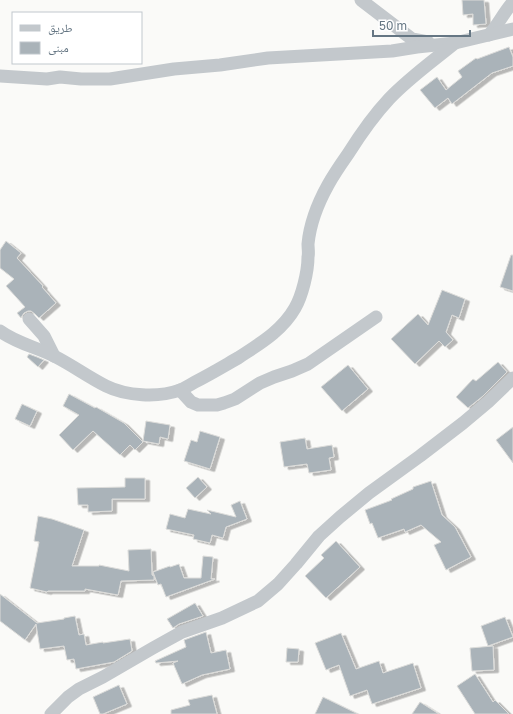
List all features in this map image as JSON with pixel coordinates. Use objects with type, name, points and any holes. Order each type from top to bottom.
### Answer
[{"type":"street","points":[[361,0],[412,40],[442,44]]},
{"type":"street","points":[[489,35],[495,29],[513,2]]},
{"type":"street","points":[[0,76],[47,79],[60,77],[110,79],[174,69],[220,65],[268,58],[392,51],[455,43],[513,29]]},
{"type":"street","points":[[0,331],[18,341],[54,356],[100,383],[115,390],[124,392],[145,395],[162,394],[180,390],[209,375],[261,342],[277,330],[289,317],[296,307],[305,278],[308,258],[308,244],[317,205],[328,184],[360,136],[389,99],[415,75],[455,43]]},
{"type":"street","points":[[180,390],[191,402],[198,405],[212,406],[235,399],[260,383],[308,364],[376,317]]},
{"type":"street","points":[[29,319],[44,336],[54,356]]},
{"type":"street","points":[[51,714],[74,693],[182,632],[222,618],[258,601],[278,584],[319,536],[340,517],[369,493],[463,423],[513,378]]},
{"type":"building","points":[[462,0],[484,0],[486,24],[473,25],[473,14],[463,15]]},
{"type":"building","points":[[509,47],[513,57],[513,66],[492,73],[452,104],[448,98],[435,108],[420,90],[437,77],[446,90],[462,77],[458,71],[476,58],[477,59]]},
{"type":"building","points":[[6,241],[21,253],[17,258],[43,286],[42,287],[56,303],[39,318],[31,311],[24,313],[21,318],[17,313],[25,307],[6,286],[14,279],[0,268],[0,250]]},
{"type":"building","points":[[511,255],[513,255],[513,291],[500,287]]},
{"type":"building","points":[[442,290],[465,299],[459,318],[452,315],[446,332],[453,340],[445,347],[439,341],[415,364],[391,339],[418,314],[428,325]]},
{"type":"building","points":[[29,354],[44,360],[38,367],[27,357]]},
{"type":"building","points":[[498,362],[507,372],[483,396],[468,408],[456,397],[473,379],[476,381]]},
{"type":"building","points":[[348,365],[368,389],[342,411],[321,387]]},
{"type":"building","points":[[69,394],[124,423],[143,442],[135,450],[130,445],[120,455],[93,431],[73,450],[59,435],[79,415],[63,406]]},
{"type":"building","points":[[22,404],[37,411],[30,426],[15,419]]},
{"type":"building","points":[[146,421],[170,425],[168,439],[160,437],[159,444],[143,441]]},
{"type":"building","points":[[513,427],[513,463],[496,440]]},
{"type":"building","points":[[200,431],[220,437],[210,469],[184,461],[191,440],[197,442]]},
{"type":"building","points":[[305,438],[307,449],[332,445],[334,457],[329,458],[331,470],[309,473],[307,464],[284,467],[280,442]]},
{"type":"building","points":[[198,477],[207,487],[195,498],[186,488]]},
{"type":"building","points":[[125,478],[145,478],[145,499],[112,499],[112,511],[88,512],[88,505],[78,505],[77,488],[125,487]]},
{"type":"building","points":[[431,481],[442,515],[455,527],[471,557],[446,570],[434,545],[441,542],[421,525],[405,532],[404,529],[378,538],[372,523],[370,524],[365,510],[392,500],[391,499],[413,489],[413,487]]},
{"type":"building","points":[[240,501],[247,519],[226,527],[223,538],[212,535],[210,543],[193,539],[194,535],[166,529],[170,514],[185,518],[188,509],[211,514],[207,510],[236,517],[231,505]]},
{"type":"building","points":[[38,516],[52,519],[84,530],[72,566],[99,565],[129,571],[128,550],[151,549],[152,575],[154,576],[154,580],[121,581],[118,595],[85,589],[85,591],[47,592],[30,588],[39,542],[34,541]]},
{"type":"building","points":[[336,541],[360,567],[326,598],[305,576],[324,558],[321,555]]},
{"type":"building","points":[[203,556],[213,557],[211,579],[215,579],[166,597],[161,584],[158,585],[153,572],[179,564],[184,578],[201,578]]},
{"type":"building","points":[[0,594],[37,623],[75,616],[79,635],[84,634],[86,645],[130,639],[132,651],[114,662],[76,669],[74,659],[67,660],[64,646],[40,649],[36,624],[25,640],[0,621]]},
{"type":"building","points":[[195,603],[203,616],[179,624],[173,628],[167,619]]},
{"type":"building","points":[[505,617],[513,637],[488,646],[481,626]]},
{"type":"building","points":[[206,632],[211,653],[226,650],[230,669],[202,675],[182,684],[173,663],[178,661],[156,663],[155,661],[186,647],[184,640]]},
{"type":"building","points":[[341,633],[356,669],[379,661],[383,673],[413,663],[421,688],[372,704],[367,690],[350,696],[339,665],[326,670],[315,643]]},
{"type":"building","points":[[493,646],[494,670],[472,671],[470,648]]},
{"type":"building","points":[[287,648],[299,649],[298,662],[286,662]]},
{"type":"building","points":[[475,674],[493,702],[495,700],[509,714],[475,714],[457,686]]},
{"type":"building","points":[[119,685],[127,704],[100,714],[93,697]]},
{"type":"building","points":[[212,695],[217,714],[171,714],[171,710],[190,705],[188,700]]},
{"type":"building","points":[[323,697],[358,714],[315,714]]},
{"type":"building","points":[[420,702],[439,714],[412,714]]}]
